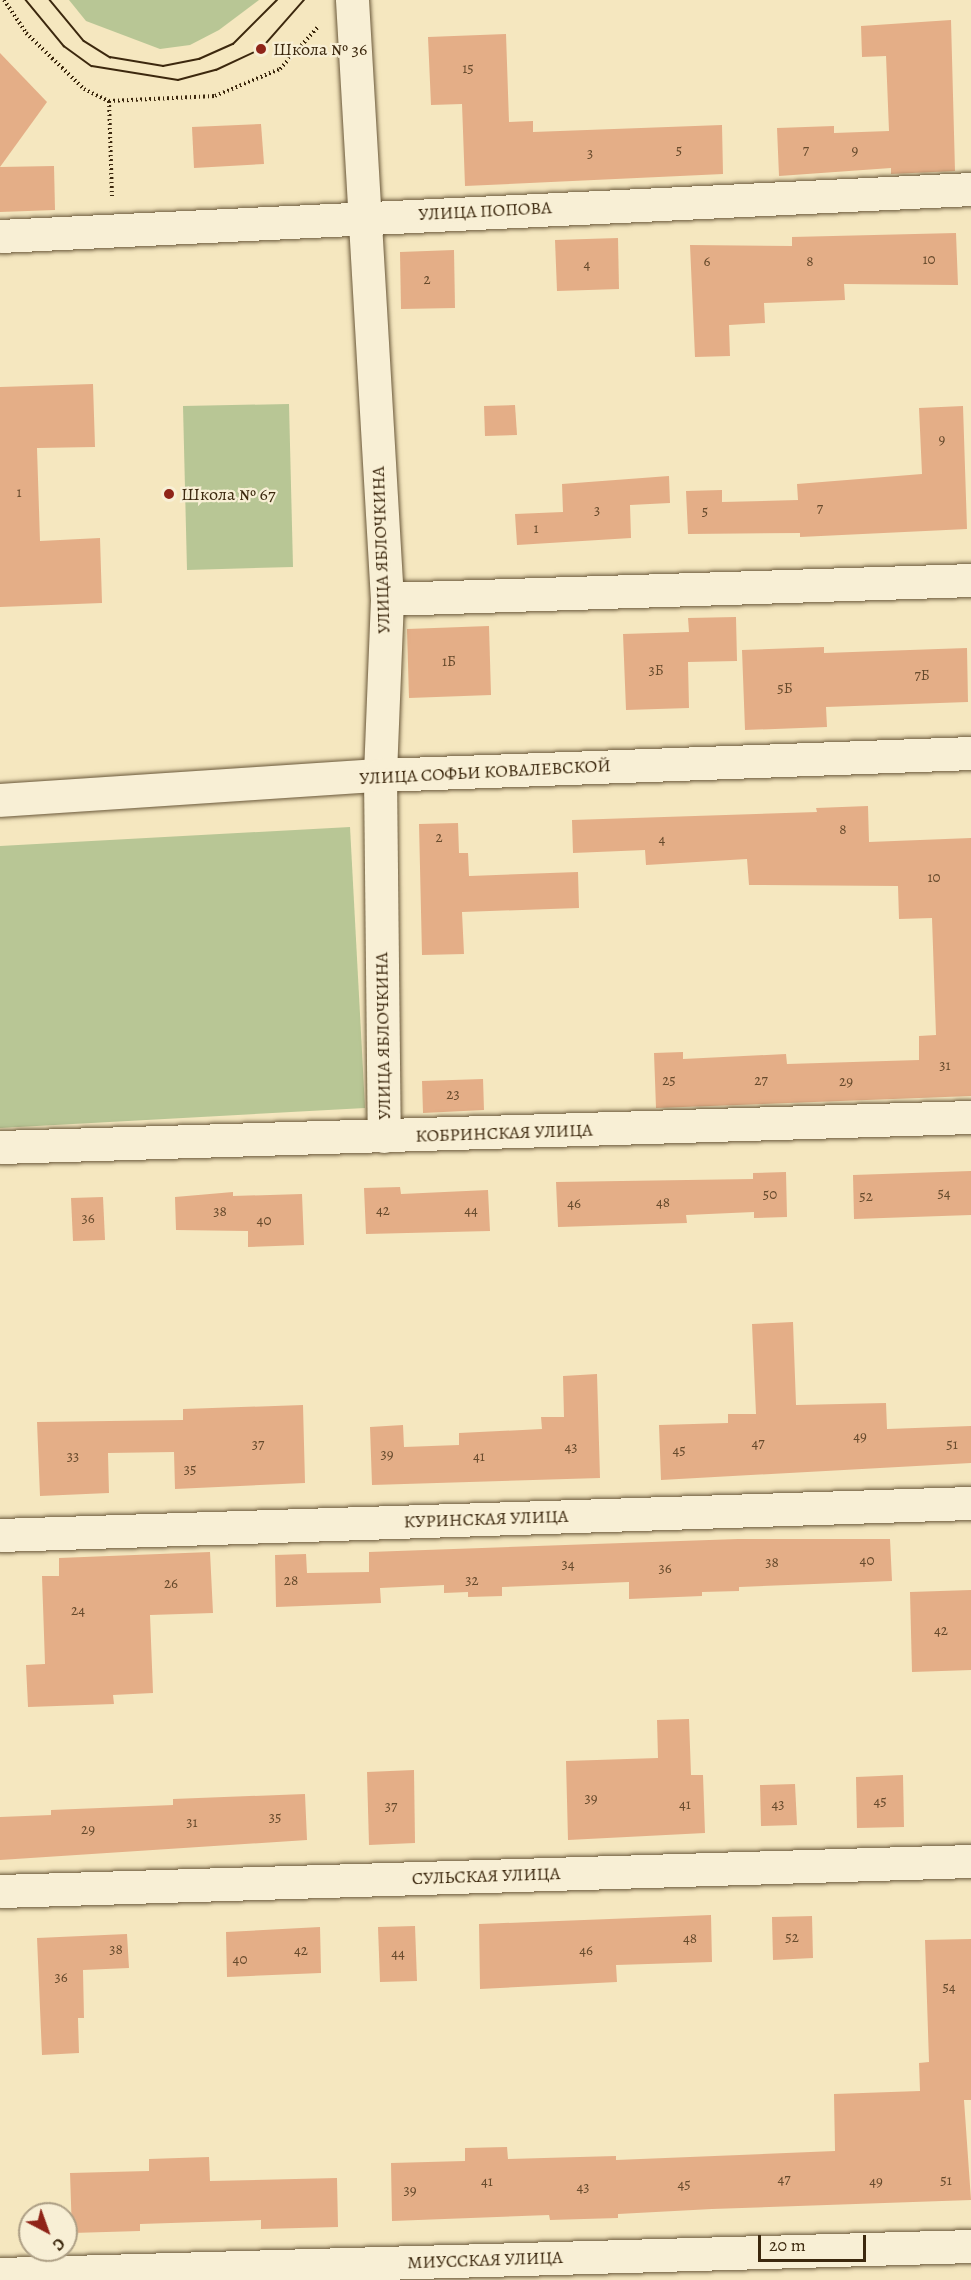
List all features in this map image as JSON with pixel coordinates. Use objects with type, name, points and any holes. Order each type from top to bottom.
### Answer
[{"type":"street","name":"УЛИЦА ЯБЛОЧКИНА","points":[[340,9],[361,217],[387,599],[380,775],[384,1136]]},
{"type":"street","name":"УЛИЦА ПОПОВА","points":[[0,236],[971,189]]},
{"type":"street","points":[[387,599],[971,580]]},
{"type":"street","name":"УЛИЦА СОФЬИ КОВАЛЕВСКОЙ","points":[[0,800],[380,775],[971,753]]},
{"type":"street","name":"КОБРИНСКАЯ УЛИЦА","points":[[0,1147],[971,1117]]},
{"type":"street","name":"КУРИНСКАЯ УЛИЦА","points":[[0,1535],[971,1503]]},
{"type":"street","name":"СУЛЬСКАЯ УЛИЦА","points":[[0,1892],[971,1861]]},
{"type":"street","name":"МИУССКАЯ УЛИЦА","points":[[0,2274],[971,2246]]},
{"type":"path","points":[[4,0],[26,33],[84,89],[109,101],[215,96],[280,69],[340,9]]},
{"type":"path","points":[[109,101],[113,230]]},
{"type":"green space","points":[[69,0],[259,0],[219,30],[190,45],[160,49],[86,21]]},
{"type":"green space","points":[[289,404],[293,567],[187,570],[183,406]]},
{"type":"green space","points":[[350,827],[365,1108],[0,1128],[0,846]]},
{"type":"building","points":[[951,20],[955,171],[891,174],[891,168],[779,176],[777,128],[834,126],[834,133],[889,131],[886,56],[862,57],[861,26]]},
{"type":"building","points":[[506,34],[509,122],[533,121],[533,132],[722,125],[723,174],[465,186],[462,104],[431,105],[428,37]]},
{"type":"building","points":[[0,53],[47,102],[0,167]]},
{"type":"building","points":[[261,124],[264,164],[194,168],[192,127]]},
{"type":"building","points":[[54,166],[55,210],[0,212],[0,167]]},
{"type":"building","points":[[956,233],[958,285],[844,284],[845,300],[764,303],[765,323],[729,325],[730,356],[695,357],[690,245],[792,246],[792,237]]},
{"type":"building","points":[[618,238],[619,289],[557,291],[555,240]]},
{"type":"building","points":[[454,250],[455,308],[401,309],[400,252]]},
{"type":"building","points":[[93,384],[95,447],[37,448],[40,541],[100,538],[102,603],[0,607],[0,387]]},
{"type":"building","points":[[515,405],[517,435],[485,436],[484,406]]},
{"type":"building","points":[[963,406],[967,529],[800,537],[800,533],[688,534],[686,491],[722,490],[722,502],[798,500],[797,484],[922,474],[919,408]]},
{"type":"building","points":[[669,476],[670,503],[630,505],[631,538],[517,545],[515,514],[563,512],[562,484]]},
{"type":"building","points":[[736,617],[737,661],[688,662],[689,708],[626,710],[623,634],[689,632],[688,618]]},
{"type":"building","points":[[489,626],[491,695],[409,698],[407,629]]},
{"type":"building","points":[[824,647],[824,653],[967,648],[968,702],[826,707],[827,727],[745,730],[742,650]]},
{"type":"building","points":[[868,806],[869,842],[971,838],[971,1096],[656,1108],[654,1053],[683,1052],[683,1059],[786,1054],[787,1064],[919,1060],[919,1036],[936,1035],[932,918],[899,919],[898,886],[749,885],[747,859],[646,865],[645,850],[573,853],[572,820],[817,812],[816,808]]},
{"type":"building","points":[[458,823],[459,853],[468,853],[469,876],[578,872],[579,908],[462,912],[464,954],[422,955],[419,824]]},
{"type":"building","points":[[483,1079],[484,1110],[423,1113],[422,1081]]},
{"type":"building","points":[[971,1171],[971,1215],[854,1219],[853,1175]]},
{"type":"building","points":[[786,1172],[787,1217],[754,1218],[754,1212],[686,1215],[687,1223],[558,1227],[556,1182],[753,1179],[753,1173]]},
{"type":"building","points":[[400,1187],[401,1194],[488,1190],[490,1231],[366,1234],[364,1188]]},
{"type":"building","points":[[233,1192],[233,1196],[302,1194],[304,1245],[248,1247],[248,1231],[176,1230],[175,1197]]},
{"type":"building","points":[[103,1197],[105,1240],[73,1241],[71,1198]]},
{"type":"building","points":[[793,1322],[796,1405],[886,1403],[887,1429],[971,1426],[971,1463],[661,1480],[659,1425],[728,1423],[728,1414],[756,1414],[752,1324]]},
{"type":"building","points":[[597,1374],[600,1478],[372,1485],[370,1427],[403,1425],[404,1447],[459,1445],[459,1433],[542,1429],[541,1417],[564,1417],[563,1376]]},
{"type":"building","points":[[303,1405],[305,1483],[175,1489],[174,1452],[108,1453],[109,1493],[40,1496],[37,1422],[183,1420],[183,1409]]},
{"type":"building","points":[[738,1539],[890,1539],[892,1581],[739,1587],[739,1591],[702,1592],[702,1596],[629,1599],[629,1582],[502,1587],[502,1596],[468,1597],[468,1592],[444,1593],[444,1585],[380,1588],[381,1603],[276,1607],[275,1555],[306,1554],[307,1573],[369,1572],[369,1552]]},
{"type":"building","points":[[210,1552],[213,1613],[150,1615],[153,1693],[113,1695],[114,1704],[28,1707],[26,1665],[45,1664],[42,1576],[59,1576],[59,1558]]},
{"type":"building","points":[[971,1590],[971,1670],[912,1672],[910,1592]]},
{"type":"building","points":[[689,1719],[691,1775],[703,1775],[705,1833],[568,1840],[566,1761],[658,1758],[657,1720]]},
{"type":"building","points":[[414,1770],[415,1843],[369,1845],[367,1772]]},
{"type":"building","points":[[903,1775],[904,1827],[857,1828],[856,1777]]},
{"type":"building","points":[[795,1784],[797,1825],[761,1826],[760,1785]]},
{"type":"building","points":[[305,1794],[307,1840],[0,1860],[0,1817],[51,1815],[51,1810],[173,1805],[173,1799]]},
{"type":"building","points":[[711,1915],[712,1962],[616,1965],[617,1982],[480,1989],[479,1924]]},
{"type":"building","points":[[812,1916],[813,1958],[773,1960],[772,1917]]},
{"type":"building","points":[[415,1926],[417,1981],[380,1982],[378,1927]]},
{"type":"building","points":[[320,1927],[321,1973],[227,1977],[226,1932]]},
{"type":"building","points":[[127,1934],[129,1968],[83,1970],[84,2018],[78,2018],[79,2053],[42,2055],[37,1938]]},
{"type":"building","points":[[971,1939],[971,2100],[964,2100],[971,2200],[712,2209],[618,2214],[618,2218],[550,2220],[549,2215],[392,2221],[391,2163],[465,2161],[465,2148],[507,2147],[508,2159],[616,2156],[616,2160],[835,2151],[834,2094],[920,2091],[919,2063],[929,2062],[925,1940]]},
{"type":"building","points":[[209,2157],[210,2181],[337,2178],[338,2227],[261,2229],[261,2220],[140,2224],[140,2231],[78,2233],[78,2202],[71,2202],[70,2173],[149,2171],[149,2159]]},
{"type":"tram line","points":[[26,0],[64,46],[92,66],[178,80],[216,70],[261,49],[304,0]]},
{"type":"tram line","points":[[50,0],[84,41],[110,57],[163,66],[199,59],[233,44],[277,0]]},
{"type":"place","name":"Школа № 36","points":[[261,49]]},
{"type":"place","name":"Школа № 67","points":[[169,494]]}]
